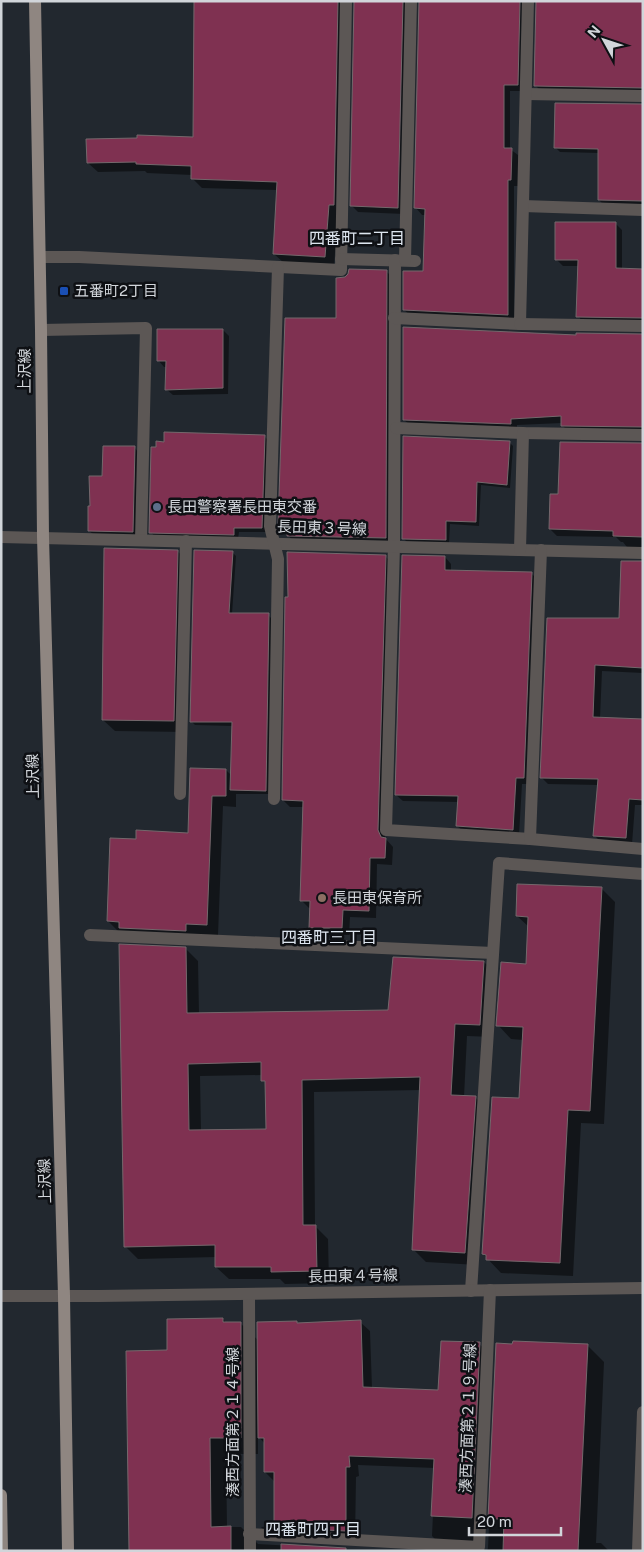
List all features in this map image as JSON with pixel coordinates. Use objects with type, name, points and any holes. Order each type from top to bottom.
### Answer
[{"type":"main road","name":"上沢線","points":[[35,1],[43,537],[64,1296],[68,1551]]},
{"type":"main road","points":[[1,1495],[2,1551]]},
{"type":"street","points":[[40,257],[80,257],[341,270],[346,1]]},
{"type":"street","points":[[411,1],[405,260],[394,318],[396,428],[386,830],[530,839],[643,849]]},
{"type":"street","points":[[520,324],[528,1]]},
{"type":"street","points":[[526,94],[643,96]]},
{"type":"street","points":[[523,206],[643,210]]},
{"type":"street","points":[[341,259],[405,260]]},
{"type":"street","points":[[274,799],[278,559],[270,526],[278,267]]},
{"type":"street","points":[[394,318],[520,324],[643,326]]},
{"type":"street","points":[[41,330],[146,328],[141,540]]},
{"type":"street","points":[[396,428],[523,434],[643,435]]},
{"type":"street","points":[[520,550],[523,434]]},
{"type":"street","name":"長田東３号線","points":[[1,537],[643,553]]},
{"type":"street","points":[[180,794],[186,541]]},
{"type":"street","points":[[530,839],[541,550]]},
{"type":"street","points":[[472,1291],[499,863],[643,874]]},
{"type":"street","points":[[90,935],[493,953]]},
{"type":"street","name":"長田東４号線","points":[[1,1296],[643,1288]]},
{"type":"street","name":"湊西方面第２１９号線","points":[[249,1534],[480,1547],[490,1290]]},
{"type":"street","name":"湊西方面第２１４号線","points":[[249,1294],[250,1551]]},
{"type":"street","points":[[638,1551],[643,1412]]},
{"type":"building","points":[[194,1],[338,1],[334,205],[329,205],[325,257],[273,254],[277,182],[191,179],[191,166],[136,164],[136,162],[87,163],[86,139],[137,138],[137,135],[193,137]]},
{"type":"building","points":[[354,1],[403,1],[398,208],[350,206]]},
{"type":"building","points":[[419,1],[520,1],[518,85],[504,85],[504,148],[512,148],[511,180],[508,180],[508,315],[403,310],[403,271],[423,271],[425,209],[414,208]]},
{"type":"building","points":[[536,1],[643,1],[643,88],[534,86]]},
{"type":"building","points":[[555,103],[643,104],[643,201],[598,200],[598,149],[554,148]]},
{"type":"building","points":[[555,222],[616,222],[616,268],[643,269],[643,318],[576,317],[578,260],[555,260]]},
{"type":"building","points":[[349,269],[387,270],[386,538],[287,536],[287,527],[279,527],[278,525],[285,318],[336,318],[336,278],[345,277]]},
{"type":"building","points":[[403,327],[576,335],[576,333],[643,334],[643,427],[561,426],[561,416],[511,419],[511,424],[403,420]]},
{"type":"building","points":[[157,329],[223,329],[223,388],[165,390],[166,361],[157,361]]},
{"type":"building","points":[[164,432],[265,435],[262,528],[234,528],[234,535],[149,533],[151,447],[156,447],[156,441],[164,442]]},
{"type":"building","points":[[403,436],[510,441],[507,485],[477,482],[476,522],[446,521],[446,540],[402,539]]},
{"type":"building","points":[[560,442],[643,443],[643,537],[613,536],[613,531],[549,529],[550,494],[558,494]]},
{"type":"building","points":[[103,446],[135,446],[133,532],[88,531],[88,506],[90,506],[89,476],[102,476]]},
{"type":"building","points":[[104,548],[178,550],[174,721],[102,720]]},
{"type":"building","points":[[194,550],[233,551],[229,613],[269,613],[266,791],[230,790],[232,722],[190,722]]},
{"type":"building","points":[[287,552],[386,555],[378,830],[381,837],[386,838],[385,858],[370,858],[369,911],[343,910],[342,928],[309,928],[310,901],[300,901],[303,801],[282,800],[285,597],[288,597]]},
{"type":"building","points":[[402,555],[445,556],[445,570],[532,572],[524,778],[516,778],[513,830],[456,826],[458,796],[395,795]]},
{"type":"building","points":[[621,561],[643,561],[643,668],[595,665],[593,717],[643,719],[643,800],[629,799],[626,838],[593,836],[598,779],[540,778],[547,618],[619,618]]},
{"type":"building","points":[[190,768],[226,769],[226,796],[212,796],[207,925],[186,924],[186,931],[119,928],[119,922],[107,921],[110,838],[136,839],[136,830],[188,833]]},
{"type":"building","points":[[517,884],[602,887],[590,1111],[568,1110],[560,1263],[486,1260],[486,1255],[482,1254],[492,1097],[519,1098],[523,1027],[496,1026],[501,962],[526,964],[528,917],[516,916]]},
{"type":"building","points":[[119,944],[186,947],[187,1013],[388,1010],[393,957],[484,961],[480,1025],[455,1024],[451,1095],[476,1096],[465,1253],[412,1250],[420,1077],[302,1080],[303,1225],[316,1225],[317,1271],[271,1272],[271,1267],[215,1267],[215,1245],[124,1247]],"holes":[[[261,1062],[261,1081],[265,1081],[266,1129],[189,1130],[188,1064]]]},
{"type":"building","points":[[223,1318],[223,1322],[241,1322],[241,1438],[210,1438],[211,1527],[231,1526],[231,1551],[129,1551],[126,1351],[167,1350],[167,1319]]},
{"type":"building","points":[[361,1320],[363,1387],[438,1390],[441,1341],[480,1342],[472,1518],[431,1516],[434,1459],[349,1456],[350,1467],[346,1467],[346,1531],[282,1528],[282,1524],[274,1524],[274,1472],[264,1472],[264,1438],[258,1438],[257,1322],[297,1321],[297,1323]]},
{"type":"building","points":[[513,1341],[588,1344],[578,1551],[503,1551],[504,1519],[488,1519],[496,1343],[512,1344]]},
{"type":"building","points":[[281,1544],[346,1548],[346,1551],[281,1551]]},
{"type":"place","name":"五番町2丁目","points":[[64,291]]},
{"type":"place","name":"長田警察署長田東交番","points":[[157,507]]},
{"type":"place","name":"長田東保育所","points":[[322,898]]},
{"type":"district","name":"四番町二丁目","points":[[357,238]]},
{"type":"district","name":"四番町三丁目","points":[[329,937]]},
{"type":"district","name":"四番町四丁目","points":[[313,1529]]}]
